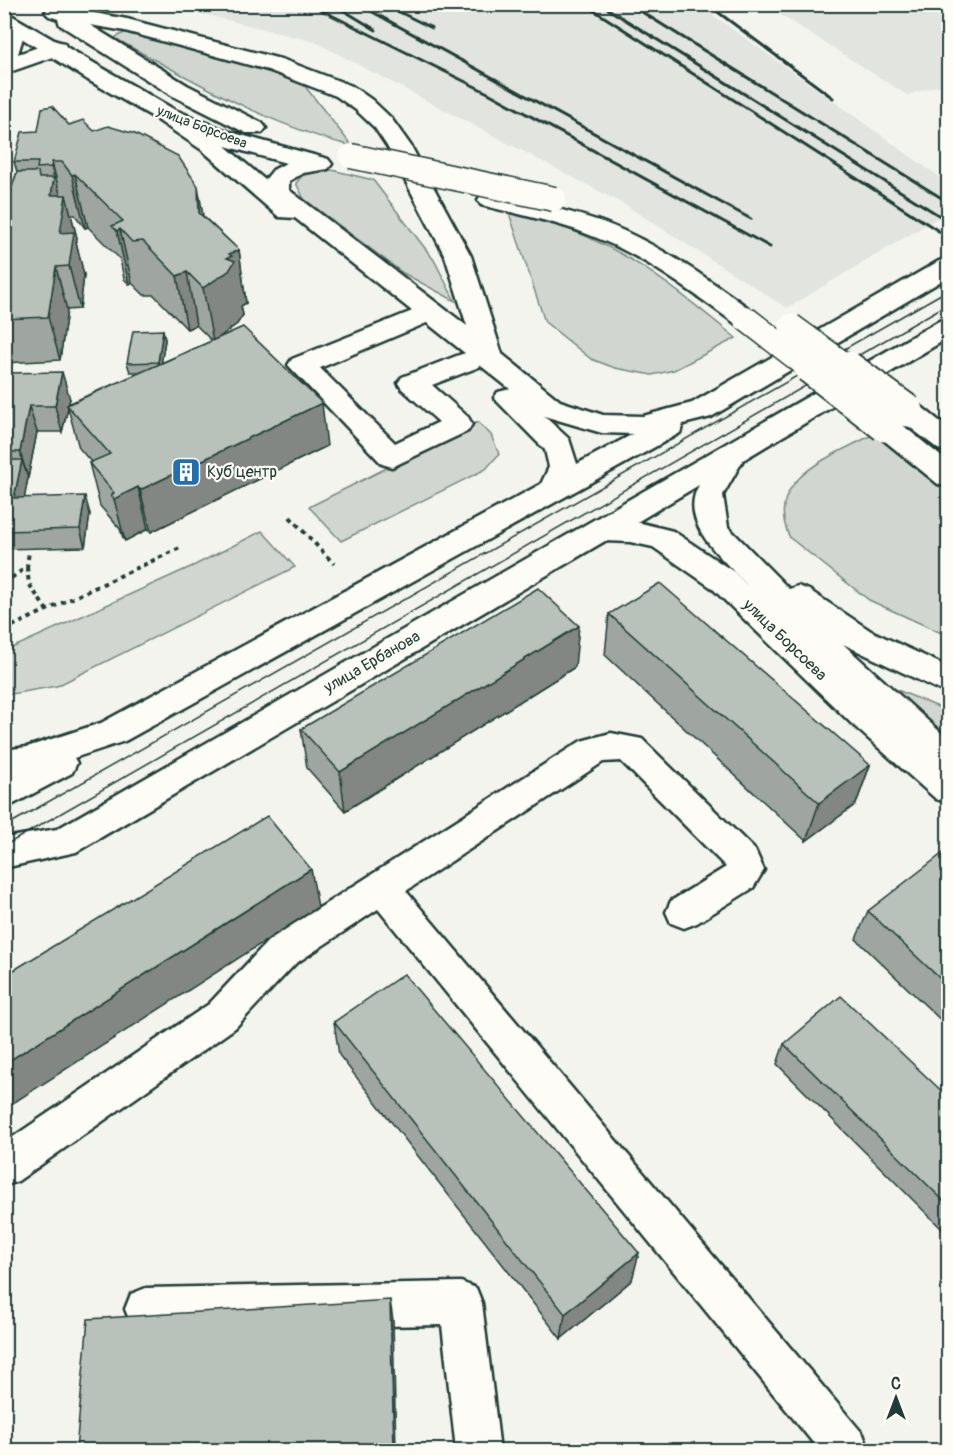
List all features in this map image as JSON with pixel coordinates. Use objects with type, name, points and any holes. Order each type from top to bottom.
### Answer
[{"type":"main road","name":"улица Борсоева","points":[[48,8],[179,90],[224,115],[337,163]]},
{"type":"main road","name":"улица Борсоева","points":[[48,8],[127,25],[276,65],[344,91],[364,105],[383,123],[399,146],[458,256],[476,354],[559,446],[563,467],[552,491]]},
{"type":"main road","name":"улица Борсоева","points":[[4,16],[104,81],[155,108],[211,133],[576,221],[633,246],[756,313],[885,426],[948,477]]},
{"type":"main road","points":[[4,21],[13,34],[4,66]]},
{"type":"main road","points":[[4,66],[56,48]]},
{"type":"main road","name":"улица Борсоева","points":[[155,108],[210,145],[279,205],[420,316],[550,408],[602,424],[643,425],[700,410],[948,267]]},
{"type":"main road","points":[[420,316],[302,365],[392,457],[458,424],[412,383],[476,354],[277,192],[277,179],[285,171],[300,165],[337,163],[554,199],[663,242],[734,282],[756,313],[908,411],[948,442]]},
{"type":"main road","name":"улица Ербанова","points":[[4,853],[64,842],[948,327]]},
{"type":"main road","points":[[4,795],[113,732],[700,410]]},
{"type":"main road","points":[[733,453],[708,495],[714,531],[750,564],[847,669],[948,758]]},
{"type":"main road","name":"улица Борсоева","points":[[601,530],[630,531],[662,539],[723,580],[864,715],[948,789]]},
{"type":"main road","points":[[750,564],[860,640],[948,681]]},
{"type":"main road","points":[[4,764],[27,761],[113,732]]},
{"type":"main road","points":[[4,1167],[222,1016],[282,952],[593,751],[611,746],[630,749],[742,861],[746,870],[740,877],[684,912]]},
{"type":"main road","points":[[4,876],[64,842]]},
{"type":"main road","points":[[382,888],[847,1450]]},
{"type":"main road","points":[[146,1309],[461,1303],[478,1450]]},
{"type":"path","points":[[290,517],[334,564]]},
{"type":"path","points":[[4,630],[48,612],[180,548]]},
{"type":"path","points":[[29,551],[27,567],[29,584],[48,612]]},
{"type":"path","points":[[4,583],[27,567]]},
{"type":"shaded area","points":[[166,5],[699,5],[948,183],[948,212],[787,308],[625,205],[315,42]]},
{"type":"shaded area","points":[[765,5],[924,5],[948,23],[948,83],[907,95]]},
{"type":"shaded area","points":[[126,32],[275,74],[304,85],[352,146],[290,126],[230,100],[114,38]]},
{"type":"shaded area","points":[[332,170],[373,180],[434,260],[455,301],[403,273],[304,199],[296,183],[303,175]]},
{"type":"shaded area","points":[[508,210],[575,232],[634,261],[669,285],[736,338],[674,370],[652,375],[615,368],[591,359],[545,322]]},
{"type":"shaded area","points":[[478,422],[491,435],[499,454],[486,469],[341,541],[309,507]]},
{"type":"shaded area","points":[[874,434],[948,489],[948,636],[869,600],[790,538],[784,517],[785,500],[793,485],[822,461]]},
{"type":"shaded area","points":[[262,531],[295,567],[57,686],[5,695],[5,651],[195,565]]},
{"type":"shaded area","points":[[847,669],[948,711],[948,754]]},
{"type":"building","points":[[52,106],[69,125],[83,120],[94,131],[108,126],[135,134],[178,156],[198,186],[199,213],[239,250],[229,254],[232,256],[227,258],[235,261],[229,271],[203,288],[187,272],[177,276],[143,241],[132,242],[120,229],[117,231],[112,226],[123,221],[75,174],[72,175],[62,162],[52,162],[51,167],[37,168],[38,162],[14,162],[22,132],[38,131],[42,108]]},
{"type":"building","points":[[17,172],[38,172],[39,178],[54,178],[51,195],[66,195],[60,233],[74,232],[69,266],[56,267],[48,317],[4,319],[4,196],[12,187]]},
{"type":"building","points":[[243,327],[322,403],[140,490],[138,487],[114,499],[111,496],[114,493],[89,463],[110,454],[67,405]]},
{"type":"building","points":[[163,330],[158,362],[127,363],[133,331]]},
{"type":"building","points":[[62,372],[55,406],[29,406],[20,452],[4,452],[4,373]]},
{"type":"building","points":[[4,460],[22,460],[14,498],[85,496],[80,529],[4,531]]},
{"type":"building","points":[[660,583],[870,765],[819,803],[609,614]]},
{"type":"building","points":[[538,588],[579,626],[340,772],[301,729]]},
{"type":"building","points":[[267,816],[311,869],[4,1064],[4,976]]},
{"type":"building","points":[[948,851],[948,986],[868,911]]},
{"type":"building","points":[[404,974],[639,1253],[565,1314],[334,1022]]},
{"type":"building","points":[[841,996],[948,1097],[948,1205],[784,1044]]},
{"type":"building","points":[[390,1300],[394,1450],[76,1450],[88,1319]]},
{"type":"tram line","points":[[4,827],[948,290]]},
{"type":"tram line","points":[[4,846],[948,304]]},
{"type":"railway","points":[[309,4],[490,94],[770,247]]},
{"type":"railway","points":[[333,4],[376,30]]},
{"type":"railway","points":[[358,4],[751,219]]},
{"type":"railway","points":[[383,4],[432,28]]},
{"type":"railway","points":[[584,4],[948,237]]},
{"type":"railway","points":[[629,4],[948,202]]},
{"type":"railway","points":[[707,4],[833,98]]},
{"type":"railway","points":[[608,9],[948,221]]},
{"type":"place","name":"Куб центр","points":[[186,472]]}]
